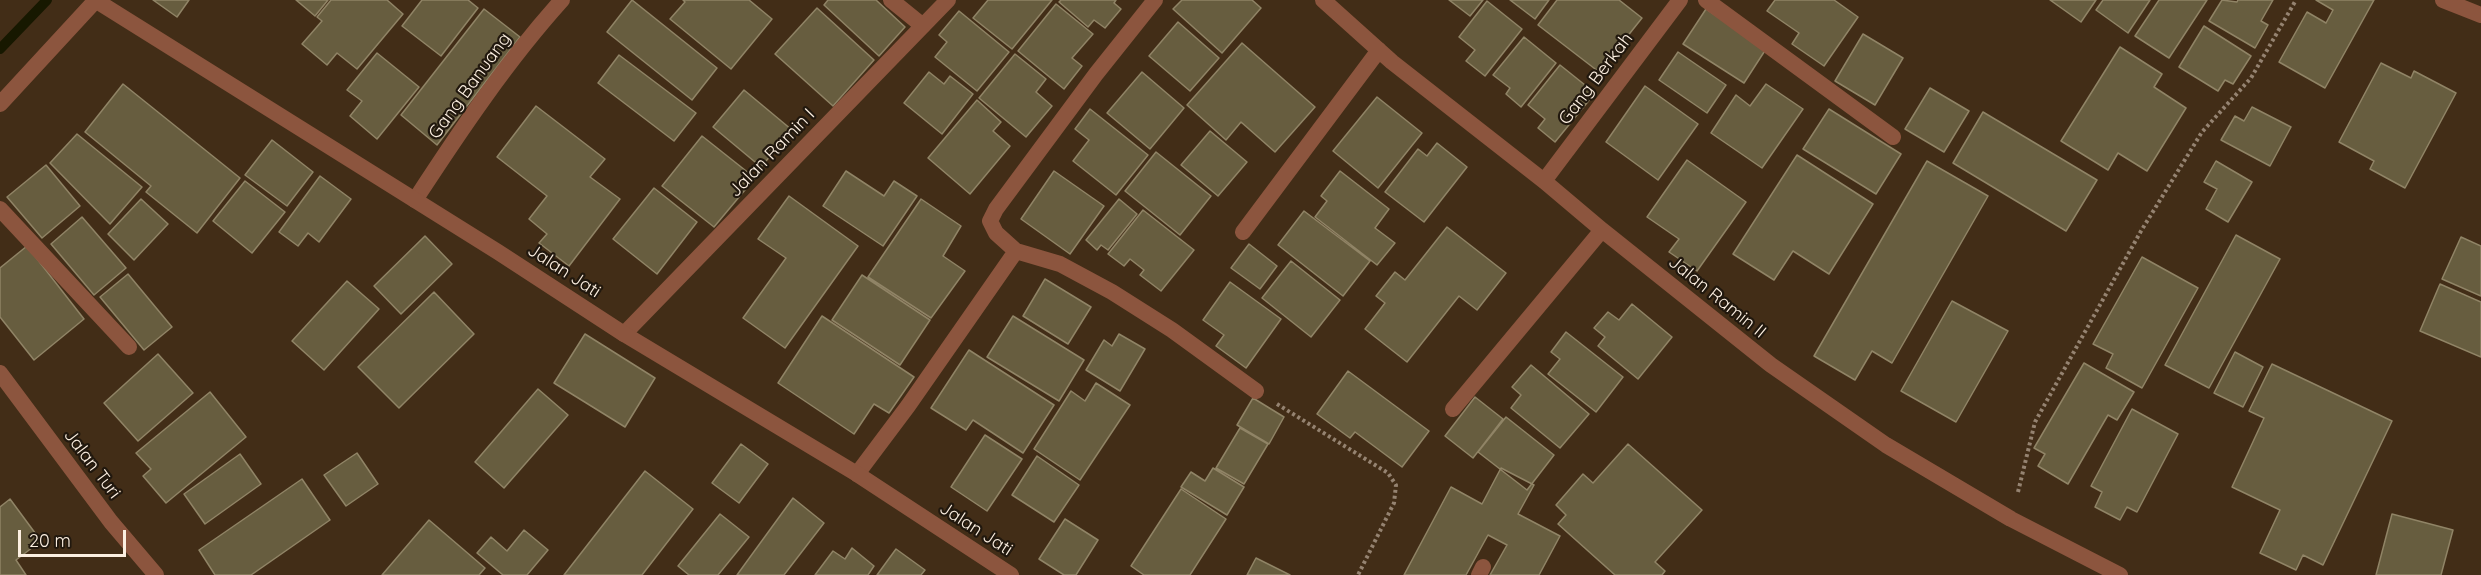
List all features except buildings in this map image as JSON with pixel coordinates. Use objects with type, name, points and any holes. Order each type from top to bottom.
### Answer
[{"type":"street","name":"Jalan Jati","points":[[95,0],[624,334],[857,474],[1011,575]]},
{"type":"street","points":[[0,104],[95,0]]},
{"type":"street","name":"Gang Banuang","points":[[415,200],[456,137],[536,29],[562,0]]},
{"type":"street","points":[[891,0],[923,26]]},
{"type":"street","name":"Jalan Ramin I","points":[[624,334],[948,0]]},
{"type":"street","points":[[1155,0],[1096,74],[996,209],[990,221],[996,233],[1016,251],[1060,264],[1112,292],[1172,330],[1256,391]]},
{"type":"street","name":"Jalan Ramin II","points":[[1323,0],[1379,50],[1771,366],[1886,445],[2011,519],[2109,573]]},
{"type":"street","name":"Gang Berkah","points":[[1544,181],[1680,0]]},
{"type":"street","points":[[1706,0],[1893,137]]},
{"type":"street","points":[[2443,0],[2481,15]]},
{"type":"street","points":[[1244,232],[1379,50]]},
{"type":"street","points":[[0,209],[129,348]]},
{"type":"street","points":[[1453,409],[1602,230]]},
{"type":"street","points":[[857,474],[908,406],[1016,251]]},
{"type":"street","name":"Jalan Turi","points":[[0,373],[111,522],[156,575]]},
{"type":"path","points":[[2011,519],[2036,422],[2086,330],[2141,231],[2202,132],[2251,78],[2296,0]]},
{"type":"path","points":[[1256,391],[1388,472],[1396,485],[1394,503],[1358,575]]},
{"type":"waterway","points":[[0,49],[47,0]]}]
